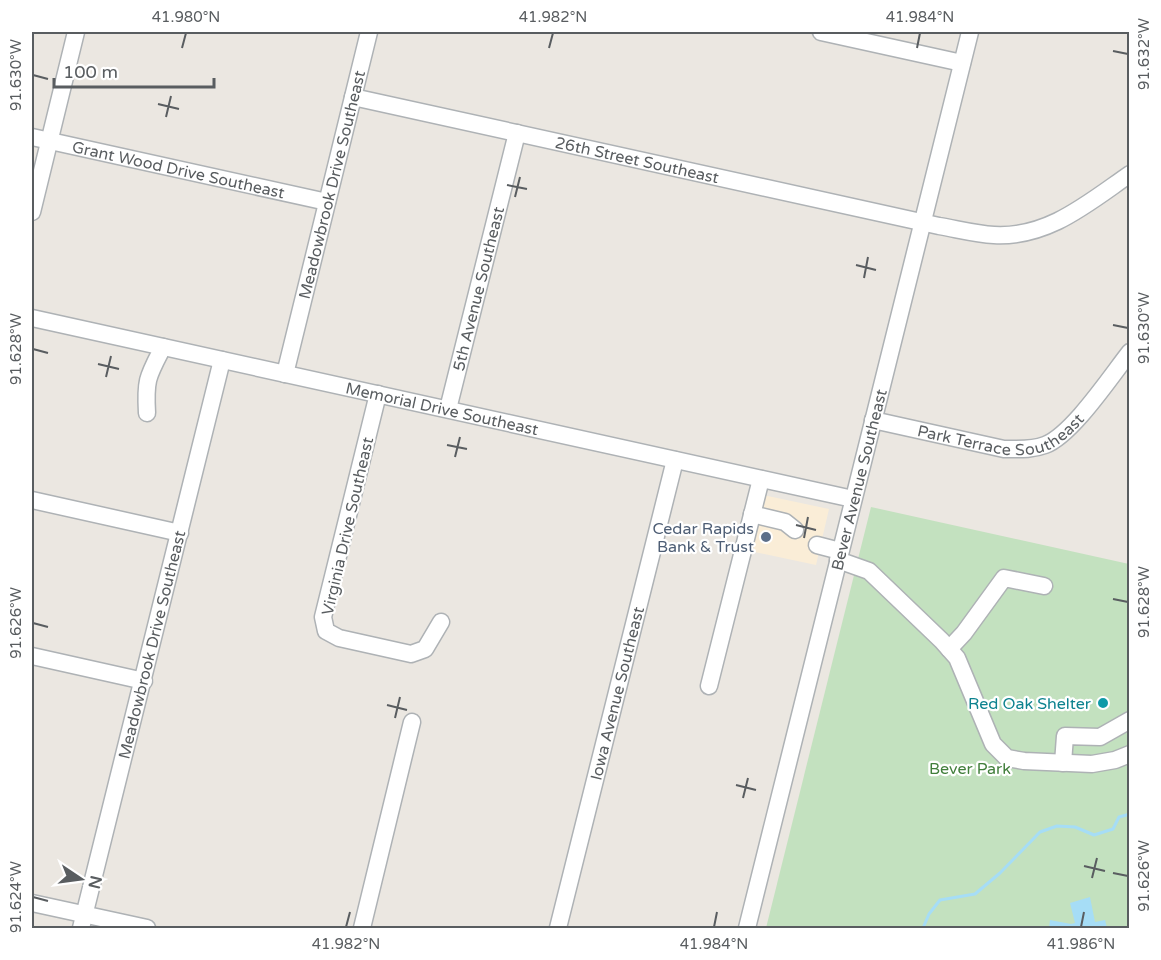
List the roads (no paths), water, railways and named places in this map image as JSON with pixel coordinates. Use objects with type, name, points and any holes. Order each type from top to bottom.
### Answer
[{"type":"street","points":[[32,212],[76,32]]},
{"type":"street","name":"Meadowbrook Drive Southeast","points":[[285,374],[369,32]]},
{"type":"street","points":[[821,32],[873,37],[962,63]]},
{"type":"street","name":"Bever Avenue Southeast","points":[[747,928],[970,32]]},
{"type":"street","name":"26th Street Southeast","points":[[353,98],[922,222],[993,235],[1020,234],[1044,227],[1071,215],[1130,174]]},
{"type":"street","name":"5th Avenue Southeast","points":[[448,409],[517,133]]},
{"type":"street","name":"Grant Wood Drive Southeast","points":[[32,137],[327,202]]},
{"type":"street","name":"Memorial Drive Southeast","points":[[32,318],[853,499]]},
{"type":"street","points":[[147,413],[146,384],[163,347]]},
{"type":"street","name":"Park Terrace Southeast","points":[[873,420],[1004,449],[1026,449],[1046,444],[1066,432],[1130,352]]},
{"type":"street","name":"Meadowbrook Drive Southeast","points":[[82,922],[144,681],[222,360]]},
{"type":"street","name":"Virginia Drive Southeast","points":[[378,394],[323,617],[326,631],[339,638],[411,654],[425,649],[441,622]]},
{"type":"street","name":"Iowa Avenue Southeast","points":[[558,928],[675,460]]},
{"type":"street","points":[[709,686],[761,479]]},
{"type":"street","points":[[32,500],[180,533]]},
{"type":"street","points":[[752,513],[785,522],[795,530]]},
{"type":"street","points":[[817,545],[869,571],[949,649],[957,658],[993,744],[1007,758],[1092,764],[1115,760],[1130,754]]},
{"type":"street","points":[[949,649],[964,633],[1004,578],[1044,586]]},
{"type":"street","points":[[32,656],[144,681]]},
{"type":"street","points":[[1063,763],[1065,736],[1100,737],[1130,720]]},
{"type":"street","points":[[362,928],[412,722]]},
{"type":"street","points":[[32,903],[82,922],[147,928]]},
{"type":"water","points":[[1090,897],[1095,922],[1105,920],[1107,928],[1049,928],[1050,920],[1075,923],[1070,903]]},
{"type":"waterway","points":[[923,928],[929,914],[940,900],[975,894],[1000,873],[1040,832],[1057,826],[1075,827],[1094,835],[1113,829],[1119,817],[1130,814]]},
{"type":"place","name":"Cedar Rapids Bank & Trust","points":[[766,537]]},
{"type":"place","name":"Red Oak Shelter","points":[[1103,703]]},
{"type":"park label","name":"Bever Park","points":[[970,768]]}]
